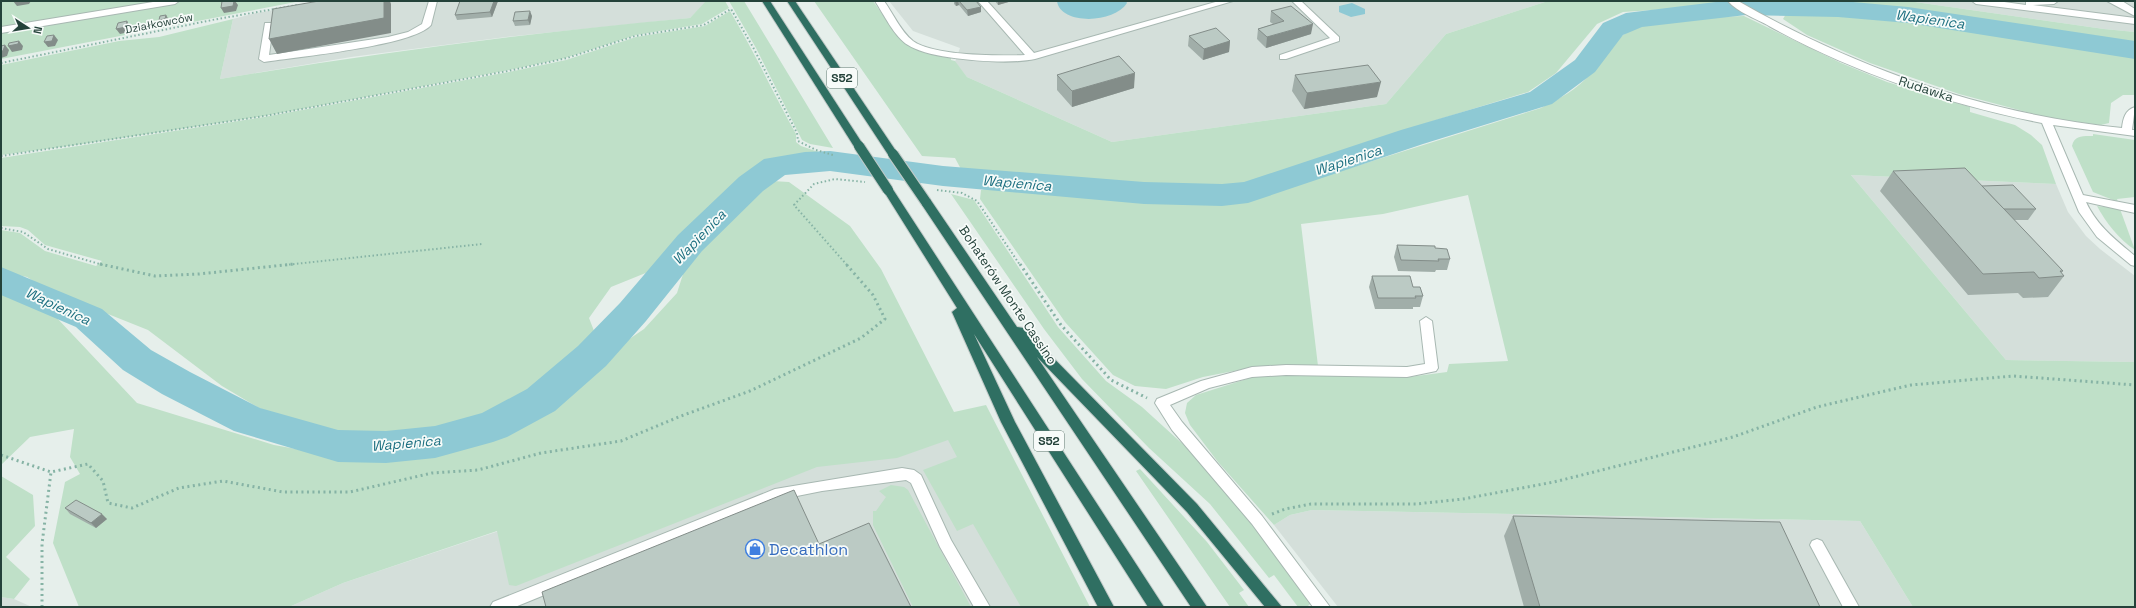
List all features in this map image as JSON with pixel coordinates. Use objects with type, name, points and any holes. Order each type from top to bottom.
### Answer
[{"type":"highway","name":"S52","points":[[766,1],[1156,607]]},
{"type":"highway","name":"Bohaterów Monte Cassino","points":[[791,1],[1199,607]]},
{"type":"highway","points":[[942,276],[1008,422],[1106,607]]},
{"type":"highway","points":[[996,305],[1093,408],[1192,508],[1274,607]]},
{"type":"street","points":[[1,30],[175,1]]},
{"type":"street","points":[[268,25],[264,59],[389,40],[411,34],[426,24],[433,1]]},
{"type":"street","points":[[879,1],[910,43],[929,51],[1010,58],[1032,57],[1229,1]]},
{"type":"street","points":[[982,1],[1032,57]]},
{"type":"street","points":[[1283,57],[1336,39],[1296,1]]},
{"type":"street","name":"Rudawka","points":[[1732,1],[1779,28],[1828,52],[1901,81],[1956,99],[2047,123],[2130,133]]},
{"type":"street","points":[[1976,1],[2135,21]]},
{"type":"street","points":[[2020,7],[2025,3],[2054,1]]},
{"type":"street","points":[[2111,1],[2117,2],[2135,13]]},
{"type":"street","points":[[2130,133],[2130,116],[2135,110]]},
{"type":"street","points":[[2047,123],[2085,212],[2101,234],[2135,262]]},
{"type":"street","points":[[2078,197],[2135,209]]},
{"type":"street","points":[[1322,607],[1257,520],[1177,426],[1162,403],[1206,384],[1252,372],[1286,370],[1407,372],[1432,368],[1426,321]]},
{"type":"street","points":[[498,607],[774,495],[800,489],[909,474],[916,478],[945,543],[982,607]]},
{"type":"street","points":[[1817,545],[1851,607]]},
{"type":"path","name":"Działkowców","points":[[1,63],[212,20],[298,5]]},
{"type":"path","points":[[1,156],[264,116],[508,71],[567,58],[636,36],[704,25],[731,9],[754,49],[797,133],[798,141],[816,150],[833,155]]},
{"type":"path","points":[[1,455],[51,472],[88,464],[103,481],[108,503],[132,508],[179,488],[223,481],[283,492],[350,492],[432,473],[478,470],[540,453],[621,441],[750,391],[861,338],[885,319],[873,295],[794,205],[814,184],[836,179]]},
{"type":"path","points":[[962,193],[977,201],[1061,325],[1111,380],[1146,398],[1162,403]]},
{"type":"path","points":[[1,228],[18,229],[29,234],[39,244],[48,249],[121,270],[155,276],[199,274],[482,244]]},
{"type":"path","points":[[1257,520],[1285,509],[1311,504],[1416,504],[1464,499],[1554,482],[1733,437],[1817,407],[1911,385],[2014,376],[2135,385]]},
{"type":"path","points":[[42,607],[42,544],[51,472]]},
{"type":"shaded area","points":[[328,1],[706,2],[690,18],[506,37],[351,57],[220,79],[233,19],[256,13]]},
{"type":"shaded area","points":[[889,1],[1548,1],[1446,34],[1386,104],[1112,142],[967,77],[955,62],[960,48],[913,31]]},
{"type":"shaded area","points":[[1908,1],[2135,1],[2135,32],[2104,29]]},
{"type":"shaded area","points":[[1851,175],[2056,184],[2068,212],[2086,236],[2100,249],[2135,276],[2135,362],[2006,360]]},
{"type":"shaded area","points":[[954,412],[1056,607],[289,607],[343,583],[808,428]]},
{"type":"shaded area","points":[[1312,510],[1860,521],[1913,607],[1338,607],[1274,525],[1290,515]]},
{"type":"shaded area","points":[[1,597],[14,599],[32,607],[1,607]]},
{"type":"green space","points":[[1,1],[301,1],[1,59]]},
{"type":"green space","points":[[706,1],[725,1],[729,8],[702,24],[636,35],[565,58],[264,116],[1,155],[1,65],[119,41],[159,37],[233,19],[220,79],[337,60],[455,44],[690,18]]},
{"type":"green space","points":[[729,1],[744,1],[833,148],[810,144],[802,140],[756,48]]},
{"type":"green space","points":[[814,1],[873,1],[897,33],[904,41],[913,47],[923,52],[951,57],[951,60],[955,61],[967,77],[1112,142],[1386,104],[1446,34],[1548,1],[1720,1],[1727,5],[1623,12],[1597,24],[1556,73],[1528,92],[1401,131],[1248,184],[1205,188],[1163,187],[962,171],[955,158],[922,156]]},
{"type":"green space","points":[[1749,1],[1908,1],[2104,29],[2135,32],[2135,44],[1895,8],[1850,5],[1753,3]]},
{"type":"green space","points":[[730,11],[796,134],[796,142],[801,146],[830,156],[789,158],[766,166],[740,187],[697,227],[658,268],[611,287],[589,318],[596,336],[563,373],[509,410],[465,427],[397,435],[327,432],[259,408],[222,386],[148,330],[48,290],[27,277],[1,271],[1,230],[20,233],[45,251],[96,266],[102,261],[45,245],[28,230],[20,227],[1,226],[1,158],[264,117],[509,72],[566,60],[636,37],[705,26]]},
{"type":"green space","points":[[1786,14],[1858,15],[1928,23],[2135,54],[2135,95],[2123,95],[2111,103],[2109,123],[2101,125],[2049,118],[1959,94],[1870,63],[1807,35],[1783,19]]},
{"type":"green space","points":[[1744,16],[1841,63],[1887,82],[1970,107],[1970,112],[2015,125],[2031,135],[2042,145],[2056,184],[1851,175],[2006,360],[2135,362],[2135,607],[1913,607],[1860,521],[1312,510],[1290,515],[1274,525],[1218,462],[1190,425],[1185,413],[1187,403],[1196,395],[1253,377],[1283,375],[1409,377],[1447,372],[1449,364],[1508,361],[1468,195],[1383,214],[1301,224],[1318,366],[1285,365],[1249,368],[1203,377],[1166,389],[1135,386],[1113,375],[1065,322],[980,199],[981,190],[994,188],[1214,205],[1255,198],[1541,108],[1567,94],[1579,85],[1585,80],[1617,40],[1629,32],[1643,26],[1677,19]]},
{"type":"green space","points":[[2093,134],[2135,140],[2135,197],[2117,199],[2118,202],[2093,192],[2072,146],[2073,142],[2077,138],[2083,136],[2093,136]]},
{"type":"green space","points":[[772,181],[789,182],[850,226],[881,269],[954,412],[986,405],[1090,607],[1021,607],[973,524],[957,531],[923,470],[957,457],[948,440],[897,458],[817,467],[516,586],[509,585],[497,531],[343,583],[289,607],[79,607],[53,543],[65,482],[80,474],[70,457],[74,429],[30,437],[1,465],[1,291],[13,294],[56,317],[137,403],[274,445],[330,455],[382,457],[420,454],[468,443],[514,425],[567,397],[622,344],[644,329],[677,293],[684,271],[731,217]]},
{"type":"green space","points":[[951,194],[974,200],[1058,327],[1106,381],[1142,407],[1186,447],[1242,511],[1311,603],[1307,607],[1298,607],[1274,575],[1269,578],[1210,504],[1149,448],[1082,379],[1044,329]]},
{"type":"green space","points":[[2097,206],[2120,209],[2135,250],[2113,230]]},
{"type":"green space","points":[[1140,469],[1207,542],[1244,590],[1239,593],[1249,607],[1230,607],[1136,471]]},
{"type":"green space","points":[[1,476],[33,495],[35,526],[6,557],[30,579],[14,599],[1,597]]},
{"type":"green space","points":[[891,485],[904,487],[908,490],[971,607],[913,607],[873,525],[873,511],[876,511],[886,497],[879,491]]},
{"type":"water","points":[[1057,1],[1126,1],[1127,3],[1120,10],[1111,15],[1088,19],[1077,18],[1067,14],[1060,9]]},
{"type":"water","points":[[1352,3],[1365,9],[1365,14],[1351,17],[1339,12],[1339,6]]},
{"type":"building","points":[[222,1],[234,1],[233,6],[221,8]]},
{"type":"building","points":[[319,1],[384,1],[384,18],[269,39],[273,9]]},
{"type":"building","points":[[460,1],[494,1],[490,12],[455,15]]},
{"type":"building","points":[[959,1],[976,1],[981,7],[967,10]]},
{"type":"building","points":[[1291,6],[1313,24],[1267,37],[1258,29],[1284,21],[1271,11]]},
{"type":"building","points":[[530,11],[528,20],[513,21],[515,12]]},
{"type":"building","points":[[166,15],[165,19],[159,20],[160,16]]},
{"type":"building","points":[[127,21],[126,27],[116,29],[118,23]]},
{"type":"building","points":[[1216,28],[1230,41],[1204,49],[1189,36]]},
{"type":"building","points":[[54,35],[52,41],[44,42],[47,36]]},
{"type":"building","points":[[19,41],[18,44],[8,46],[9,43]]},
{"type":"building","points":[[5,45],[3,51],[1,51],[1,46]]},
{"type":"building","points":[[1119,56],[1135,73],[1072,91],[1057,75]]},
{"type":"building","points":[[1368,65],[1381,82],[1307,93],[1295,75]]},
{"type":"building","points":[[1965,168],[2063,271],[2060,271],[2064,276],[2039,278],[2034,272],[1983,274],[1893,171]]},
{"type":"building","points":[[2013,185],[2036,209],[2004,209],[1982,186]]},
{"type":"building","points":[[1397,245],[1435,246],[1435,248],[1447,249],[1450,259],[1438,259],[1439,261],[1401,260]]},
{"type":"building","points":[[1372,276],[1410,276],[1413,287],[1420,287],[1423,296],[1415,296],[1416,298],[1378,298]]},
{"type":"building","name":"Decathlon","points":[[794,490],[819,544],[869,523],[911,607],[546,607],[542,592]]},
{"type":"building","points":[[76,500],[102,514],[91,523],[65,508]]},
{"type":"building","points":[[1513,516],[1780,522],[1820,607],[1540,607]]},
{"type":"waterway","name":"Wapienica","points":[[1,280],[89,318],[137,360],[176,383],[248,420],[338,446],[386,447],[435,442],[493,426],[541,400],[592,356],[633,312],[690,243],[751,184],[776,166],[805,162],[830,161],[943,176],[1144,193],[1222,195],[1248,192],[1412,137],[1541,98],[1585,66],[1613,29],[1636,19],[1746,7],[1838,9],[1908,15],[2135,50]]},
{"type":"place","name":"Decathlon","points":[[755,549]]}]
